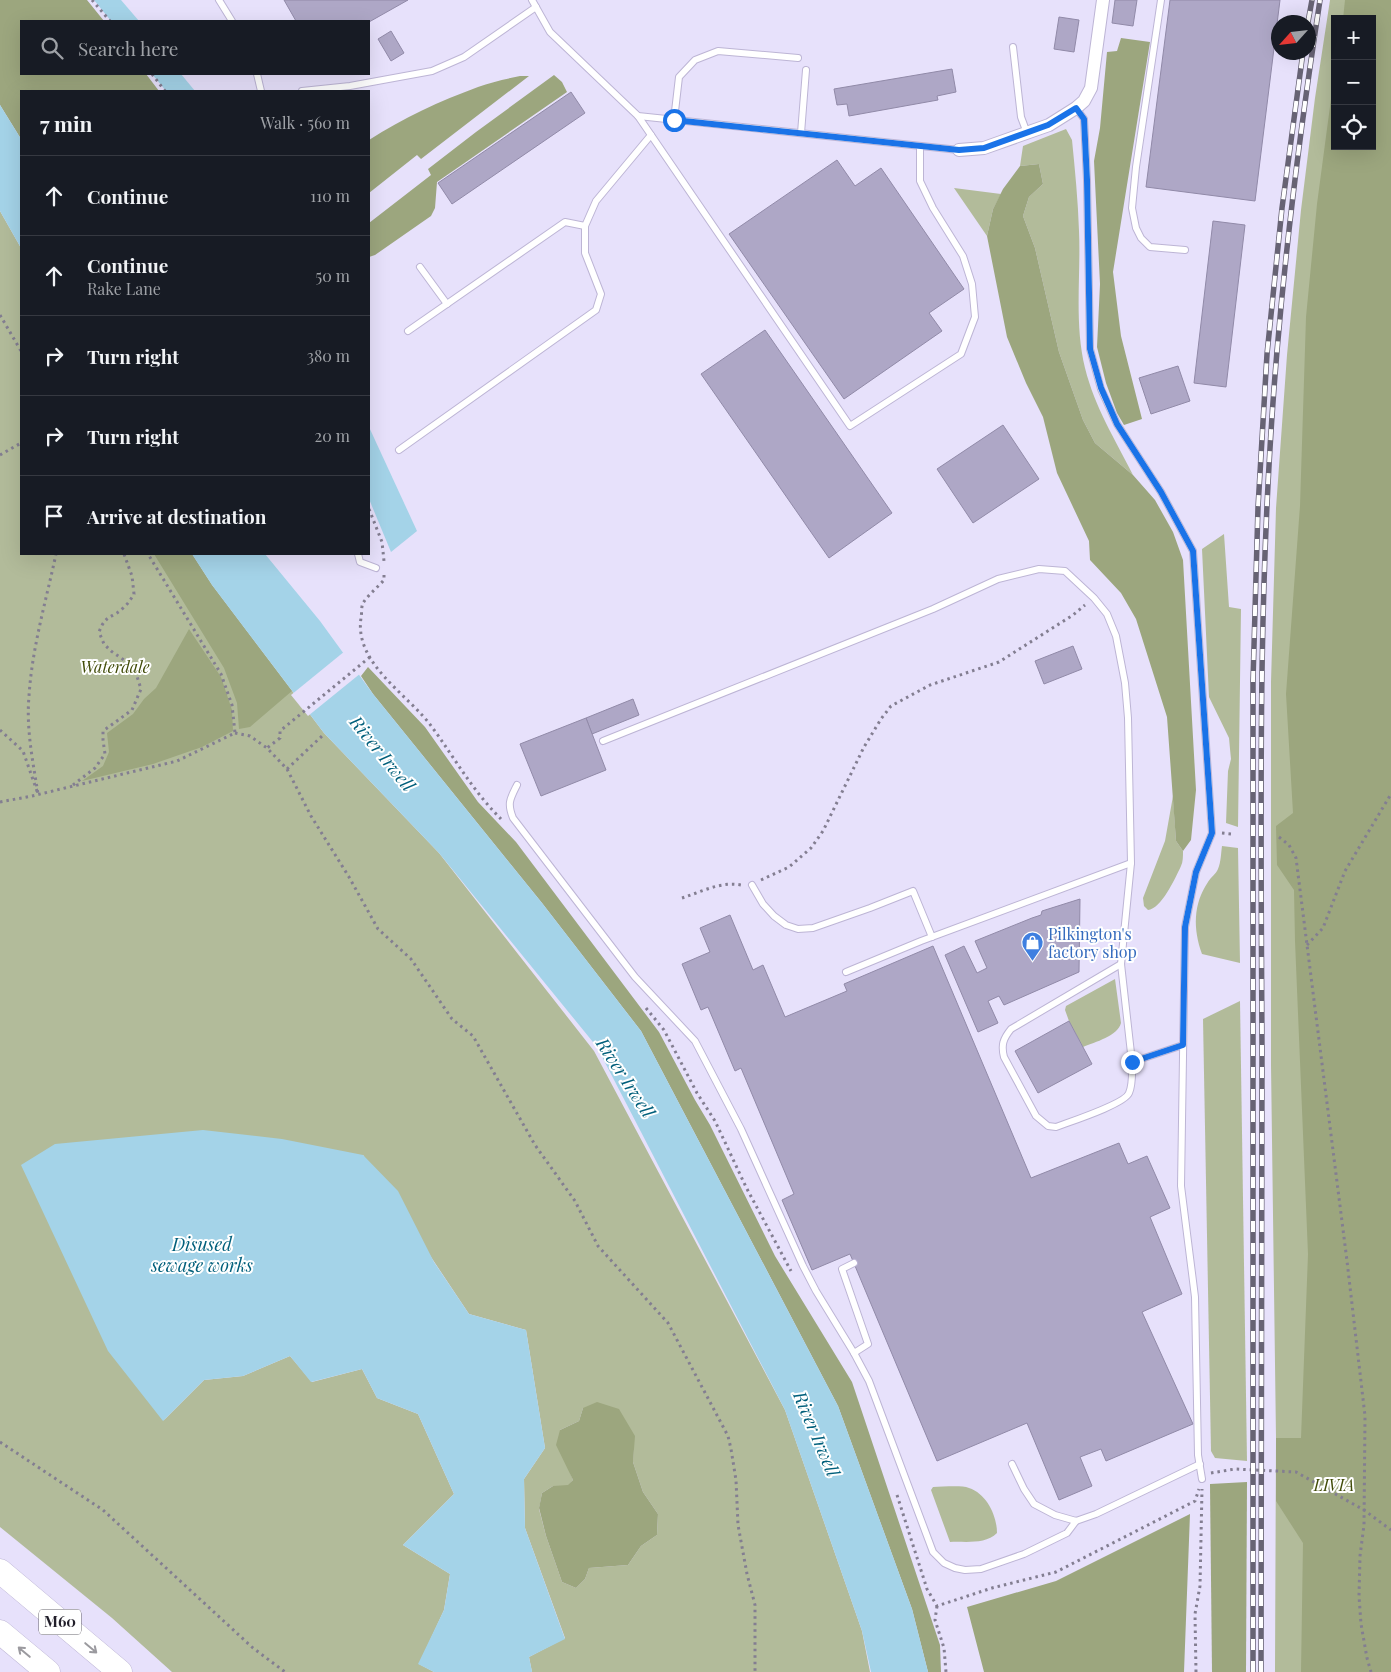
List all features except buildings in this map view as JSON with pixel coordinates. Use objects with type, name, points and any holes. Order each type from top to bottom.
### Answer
[{"type":"highway","name":"M60","points":[[0,1571],[120,1672]]},
{"type":"highway","name":"M60","points":[[0,1632],[48,1672]]},
{"type":"street","points":[[959,150],[984,148],[1048,125],[1084,101],[1092,88],[1103,0]]},
{"type":"lane","points":[[219,0],[231,20]]},
{"type":"lane","points":[[532,0],[550,32],[638,116],[850,426],[961,354],[975,317],[972,284],[963,256],[933,208],[920,181],[920,146]]},
{"type":"lane","points":[[1161,0],[1136,167],[1132,208],[1136,228],[1141,238],[1150,247],[1186,250]]},
{"type":"lane","points":[[312,90],[350,86],[432,71],[464,57],[536,7]]},
{"type":"lane","points":[[1012,47],[1021,117],[1027,133]]},
{"type":"lane","points":[[674,120],[678,77],[695,60],[718,51],[798,58]]},
{"type":"lane","points":[[801,133],[806,70]]},
{"type":"lane","points":[[257,75],[261,90]]},
{"type":"lane","points":[[1076,108],[1084,119],[1090,349],[1101,388],[1117,424],[1161,492],[1193,551],[1212,833],[1196,872],[1185,927],[1181,1186],[1195,1296],[1202,1479]]},
{"type":"lane","points":[[638,116],[959,150]]},
{"type":"lane","points":[[399,450],[596,310],[601,294],[585,253],[585,226],[596,201],[651,135]]},
{"type":"lane","points":[[408,331],[565,222],[585,226]]},
{"type":"lane","points":[[420,266],[447,304]]},
{"type":"lane","points":[[358,555],[360,562],[376,568]]},
{"type":"lane","points":[[602,741],[924,612],[998,579],[1039,569],[1065,571],[1094,598],[1107,614],[1116,636],[1125,683],[1128,718],[1130,863],[1121,964],[1132,1062],[1129,1094],[1125,1099],[1056,1128],[1048,1126],[1036,1116],[1004,1057],[1003,1041],[1011,1030],[1121,964]]},
{"type":"lane","points":[[518,786],[510,799],[509,808],[513,818],[635,977],[695,1041],[742,1129],[802,1266],[869,1381],[933,1552],[944,1563],[955,1568],[965,1570],[981,1569],[1024,1554],[1068,1533],[1076,1521]]},
{"type":"lane","points":[[846,972],[932,937],[1130,863]]},
{"type":"lane","points":[[752,885],[763,904],[774,916],[786,925],[798,929],[813,928],[913,891],[932,937]]},
{"type":"lane","points":[[1132,1062],[1183,1045]]},
{"type":"lane","points":[[854,1263],[842,1269],[868,1344],[854,1353]]},
{"type":"lane","points":[[1012,1464],[1024,1489],[1034,1504],[1055,1515],[1076,1521],[1096,1514],[1200,1464]]},
{"type":"path","points":[[92,0],[109,20]]},
{"type":"path","points":[[153,75],[164,90]]},
{"type":"path","points":[[0,315],[20,350]]},
{"type":"path","points":[[0,455],[20,444]]},
{"type":"path","points":[[370,512],[382,542],[384,566]]},
{"type":"path","points":[[38,794],[29,732],[28,697],[34,657],[56,555]]},
{"type":"path","points":[[71,787],[95,768],[105,754],[102,740],[103,731],[132,710],[141,689],[134,666],[111,651],[104,644],[99,632],[109,616],[123,609],[134,594],[132,576],[124,555]]},
{"type":"path","points":[[149,555],[221,674],[232,705],[235,733]]},
{"type":"path","points":[[267,748],[280,738],[280,731],[370,657],[363,641],[360,625],[363,604],[384,580],[384,573]]},
{"type":"path","points":[[682,898],[732,883],[748,887],[789,867],[811,848],[823,832],[864,748],[880,719],[891,706],[930,685],[999,662],[1073,615],[1094,598]]},
{"type":"path","points":[[0,730],[23,751],[38,794]]},
{"type":"path","points":[[0,802],[177,761],[235,733],[250,736],[267,748],[287,769],[311,816],[378,928],[412,959],[452,1019],[473,1036],[535,1145],[575,1201],[598,1246],[668,1323],[728,1436],[732,1449],[736,1480],[738,1525],[755,1605],[755,1672]]},
{"type":"path","points":[[287,769],[322,736]]},
{"type":"path","points":[[1306,945],[1323,928],[1345,871],[1391,794]]},
{"type":"path","points":[[1279,837],[1289,846],[1296,858],[1365,1416],[1364,1525],[1360,1556],[1359,1596],[1362,1633],[1371,1672]]},
{"type":"path","points":[[0,1442],[103,1510],[253,1648],[285,1672]]},
{"type":"path","points":[[1196,1672],[1195,1614],[1200,1586],[1202,1479],[1210,1473],[1235,1470],[1296,1472],[1364,1510],[1391,1530]]},
{"type":"path","points":[[937,1606],[935,1620],[944,1648],[946,1672]]},
{"type":"green space","points":[[0,0],[87,0],[103,20],[20,20],[20,75],[147,75],[158,90],[20,90],[20,137],[0,105]]},
{"type":"green space","name":"LIVIA","points":[[1330,0],[1391,0],[1391,1672],[1275,1672],[1276,1438],[1271,1065],[1271,682],[1276,508],[1287,355],[1301,210]]},
{"type":"green space","name":"LIVIA","points":[[1345,0],[1391,0],[1391,1672],[1301,1672],[1303,1543],[1276,1501],[1276,1438],[1301,1438],[1308,1254],[1294,890],[1277,865],[1276,826],[1293,813],[1286,694],[1300,506],[1306,317],[1317,204],[1331,99],[1331,150],[1376,150],[1376,15],[1343,15]]},
{"type":"green space","points":[[1121,38],[1150,42],[1113,272],[1121,336],[1142,419],[1124,425],[1117,413],[1106,383],[1097,347],[1100,284],[1094,161],[1100,128],[1107,52],[1117,51]]},
{"type":"green space","points":[[554,75],[562,82],[567,92],[437,182],[435,208],[431,216],[370,257],[370,222],[431,175],[428,169]]},
{"type":"green space","points":[[520,76],[529,76],[421,159],[417,155],[370,192],[370,139],[422,110],[488,84]]},
{"type":"green space","points":[[1066,129],[1072,140],[1079,220],[1079,317],[1085,368],[1094,397],[1133,475],[1095,443],[1083,420],[1059,352],[1035,248],[1023,216],[1029,197],[1043,184],[1039,164],[1020,166],[1023,146]]},
{"type":"green space","points":[[1039,164],[1043,184],[1029,197],[1023,216],[1035,248],[1059,352],[1083,420],[1095,443],[1133,475],[1155,500],[1173,532],[1183,560],[1196,790],[1191,840],[1183,851],[1176,841],[1167,717],[1136,619],[1121,593],[1090,560],[1089,541],[1057,473],[1043,417],[1026,383],[1007,337],[987,236],[993,209],[1003,189],[1020,166]]},
{"type":"green space","points":[[954,188],[1001,194],[993,209],[987,236]]},
{"type":"green space","name":"Waterdale","points":[[0,211],[20,246],[20,555],[193,555],[212,585],[324,733],[439,853],[594,1051],[785,1410],[862,1631],[870,1672],[532,1672],[529,1657],[565,1638],[525,1528],[524,1479],[545,1448],[526,1330],[469,1314],[363,1155],[163,1421],[204,1380],[243,1376],[290,1356],[312,1382],[362,1369],[377,1398],[418,1414],[454,1494],[403,1545],[450,1574],[444,1610],[419,1664],[434,1672],[172,1672],[112,1618],[0,1527]],"holes":[[[583,1408],[634,1436],[633,1462],[643,1492],[658,1514],[657,1535],[641,1546],[628,1565],[589,1568],[585,1579],[576,1588],[562,1582],[539,1509],[542,1493],[553,1486],[568,1486],[573,1480],[567,1465],[560,1430],[579,1421]]]},
{"type":"green space","points":[[1224,534],[1229,607],[1241,609],[1238,827],[1226,823],[1228,771],[1231,759],[1229,738],[1209,697],[1202,549]]},
{"type":"green space","points":[[155,555],[193,555],[212,585],[292,691],[250,727],[239,729],[237,703],[224,668]]},
{"type":"green space","points":[[189,629],[221,677],[232,710],[233,731],[202,747],[153,764],[82,781],[103,766],[109,752],[107,733],[133,714],[144,699],[156,688]]},
{"type":"green space","points":[[368,667],[425,727],[478,802],[516,842],[659,1032],[710,1125],[775,1256],[852,1382],[940,1645],[941,1672],[928,1672],[912,1609],[838,1406],[641,1031],[542,903],[373,694],[361,676]]},
{"type":"green space","points":[[1173,796],[1176,841],[1183,851],[1182,863],[1163,899],[1158,905],[1148,910],[1144,906],[1143,898],[1165,841]]},
{"type":"green space","points":[[1222,846],[1238,848],[1240,963],[1202,954],[1197,935],[1196,917],[1199,899],[1218,869]]},
{"type":"green space","points":[[1115,979],[1121,1023],[1119,1028],[1111,1035],[1083,1047],[1069,1021],[1065,1010],[1066,1006]]},
{"type":"green space","points":[[1240,1001],[1247,1461],[1215,1458],[1211,1451],[1203,1019]]},
{"type":"green space","points":[[597,1402],[619,1409],[635,1436],[633,1462],[643,1492],[658,1514],[657,1535],[641,1546],[628,1565],[589,1568],[585,1579],[576,1588],[562,1582],[546,1536],[539,1508],[542,1493],[553,1486],[568,1485],[573,1480],[556,1445],[560,1430],[579,1421],[583,1408]]},
{"type":"green space","points":[[1247,1482],[1246,1672],[1212,1672],[1210,1484]]},
{"type":"green space","points":[[933,1487],[969,1488],[981,1495],[993,1513],[997,1533],[981,1541],[950,1542],[931,1490]]},
{"type":"green space","points":[[1190,1514],[1184,1672],[984,1672],[967,1607],[1056,1581]]},
{"type":"water","points":[[94,0],[121,0],[138,20],[110,20]]},
{"type":"water","points":[[153,75],[182,75],[194,90],[165,90]]},
{"type":"water","points":[[0,105],[20,137],[20,246],[0,211]]},
{"type":"water","points":[[370,429],[417,531],[391,552],[370,501]]},
{"type":"water","name":"River Irwell","points":[[193,555],[266,555],[320,621],[373,694],[542,903],[641,1031],[838,1406],[912,1609],[928,1672],[871,1672],[862,1631],[785,1410],[597,1047],[439,853],[324,733],[212,585]]},
{"type":"water","name":"Disused sewage works","points":[[203,1130],[282,1139],[363,1155],[398,1191],[434,1262],[469,1314],[526,1330],[545,1448],[524,1479],[525,1528],[565,1639],[529,1657],[532,1672],[434,1672],[418,1664],[444,1610],[450,1574],[403,1545],[454,1494],[418,1414],[377,1398],[362,1369],[311,1382],[290,1356],[243,1376],[204,1380],[163,1421],[108,1351],[21,1165],[55,1144]]},
{"type":"pier","points":[[345,651],[361,673],[308,716],[291,695]]},
{"type":"railway","points":[[1309,15],[1312,0]]},
{"type":"railway","points":[[1261,1672],[1261,787],[1266,525],[1277,351],[1285,263],[1301,131],[1320,0]]},
{"type":"railway","points":[[1253,1672],[1253,681],[1258,507],[1267,354],[1282,208],[1302,60]]},
{"type":"place","name":"Pilkington's factory shop","points":[[1032,962]]},
{"type":"route","points":[[674,120],[959,150],[984,148],[1048,125],[1063,118],[1076,108],[1084,119],[1090,349],[1101,388],[1117,424],[1161,492],[1193,551],[1212,833],[1196,872],[1185,927],[1183,1045],[1132,1062]]}]
